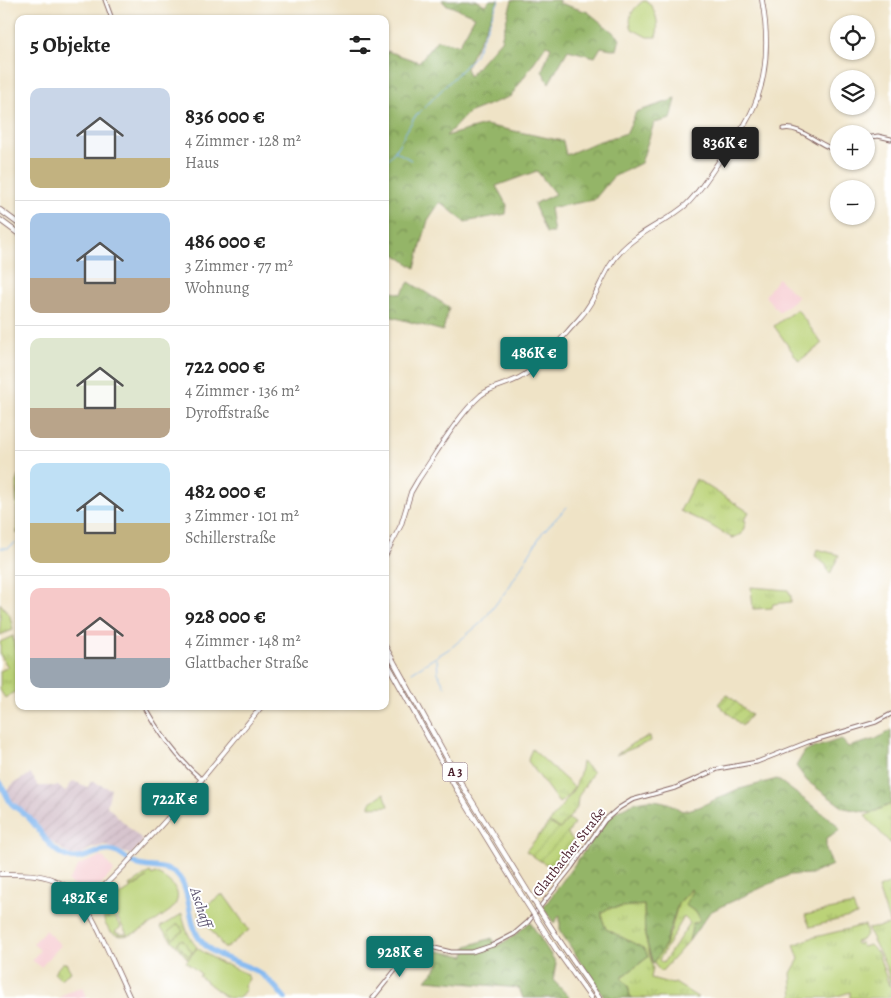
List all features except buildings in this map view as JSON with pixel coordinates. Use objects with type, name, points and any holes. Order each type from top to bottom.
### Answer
[{"type":"highway","points":[[0,210],[15,221]]},
{"type":"highway","points":[[0,220],[15,231]]},
{"type":"highway","name":"A 3","points":[[389,653],[462,785],[530,895],[599,998]]},
{"type":"highway","name":"A 3","points":[[389,666],[456,788],[524,900],[591,998]]},
{"type":"main road","points":[[389,548],[401,525],[418,480],[470,407],[483,394],[497,386],[518,379],[533,368],[585,312],[595,297],[607,270],[620,251],[638,236],[677,212],[708,179],[751,112],[762,86],[767,55],[762,0]]},
{"type":"main road","points":[[84,906],[133,857],[202,780],[259,710]]},
{"type":"main road","points":[[0,874],[35,875],[53,879],[69,888],[84,906],[101,933],[130,998]]},
{"type":"street","points":[[105,0],[111,15]]},
{"type":"street","points":[[783,129],[788,128],[830,147]]},
{"type":"street","points":[[875,136],[891,139]]},
{"type":"street","points":[[146,710],[182,760],[202,780]]},
{"type":"street","name":"Glattbacher Straße","points":[[373,998],[405,958],[420,948],[431,946],[451,952],[472,952],[494,945],[514,934],[533,916],[571,868],[597,829],[619,808],[639,797],[675,788],[718,769],[757,762],[808,742],[876,722],[891,714]]},
{"type":"shaded area","points":[[778,278],[798,297],[779,312],[765,296]]},
{"type":"shaded area","points":[[31,774],[38,786],[58,786],[65,792],[73,781],[88,787],[91,781],[111,789],[107,806],[143,841],[131,855],[104,845],[81,854],[72,855],[67,853],[49,840],[37,823],[13,804],[6,791],[14,783]]},
{"type":"shaded area","points":[[99,857],[104,858],[114,871],[90,895],[84,896],[68,881],[79,865]]},
{"type":"shaded area","points":[[45,930],[61,945],[41,967],[32,960],[40,950],[33,944]]},
{"type":"shaded area","points":[[83,987],[87,998],[59,998],[70,991]]},
{"type":"green space","points":[[442,0],[476,0],[485,5],[490,0],[499,0],[466,68],[469,76],[501,40],[512,0],[559,0],[559,3],[588,12],[620,38],[617,50],[601,47],[595,57],[568,50],[549,83],[542,71],[551,47],[546,45],[511,96],[468,113],[446,136],[485,125],[563,141],[566,155],[597,142],[627,133],[636,112],[676,99],[671,119],[654,123],[641,163],[613,177],[594,200],[550,208],[554,233],[546,233],[534,204],[555,194],[537,171],[496,186],[507,205],[506,214],[465,222],[440,202],[428,220],[415,268],[393,253],[389,256],[389,52],[419,62],[437,40],[459,45],[475,16],[445,4]]},
{"type":"green space","points":[[643,1],[647,1],[655,13],[658,28],[656,37],[647,37],[632,29],[630,20],[632,13]]},
{"type":"green space","points":[[409,282],[449,307],[443,331],[389,316],[389,291],[401,294]]},
{"type":"green space","points":[[797,309],[822,344],[799,361],[774,326]]},
{"type":"green space","points":[[696,479],[749,512],[744,520],[746,521],[742,534],[732,538],[680,511]]},
{"type":"green space","points":[[817,549],[839,555],[830,574],[826,565],[815,556]]},
{"type":"green space","points":[[751,587],[788,590],[791,602],[773,604],[772,608],[753,609]]},
{"type":"green space","points":[[0,603],[10,616],[13,630],[0,635]]},
{"type":"green space","points":[[13,636],[15,649],[15,692],[5,698],[0,690],[0,671],[8,667],[0,655],[0,642]]},
{"type":"green space","points":[[727,694],[751,715],[742,726],[718,704]]},
{"type":"green space","points":[[891,730],[891,804],[871,813],[844,808],[807,781],[796,766],[805,751],[841,739],[848,747],[876,739]]},
{"type":"green space","points":[[650,736],[651,741],[616,755],[633,743]]},
{"type":"green space","points":[[532,749],[574,787],[567,797],[559,803],[528,761]]},
{"type":"green space","points":[[582,762],[593,772],[578,797],[577,808],[560,829],[549,823],[574,788]]},
{"type":"green space","points":[[777,779],[833,821],[840,829],[826,839],[826,849],[832,865],[812,874],[789,875],[710,912],[689,941],[693,923],[697,923],[700,919],[697,913],[685,905],[692,891],[691,889],[678,904],[664,947],[653,964],[645,936],[644,905],[609,908],[602,912],[606,929],[645,949],[648,957],[621,978],[628,985],[630,996],[633,998],[605,998],[560,931],[560,915],[554,923],[543,908],[609,817],[628,805],[649,800],[666,803],[682,811],[699,807],[736,790]]},
{"type":"green space","points":[[384,793],[389,806],[370,807],[370,803]]},
{"type":"green space","points":[[891,804],[891,844],[865,816]]},
{"type":"green space","points":[[568,819],[574,823],[568,834],[573,840],[562,862],[558,865],[548,864],[538,860],[526,851],[549,823],[560,829]]},
{"type":"green space","points":[[150,872],[152,875],[155,873],[171,883],[177,893],[177,898],[176,904],[171,910],[148,926],[130,935],[121,936],[113,934],[107,927],[104,918],[105,905],[147,878],[130,888],[129,886]],"holes":[[[111,907],[127,934],[115,932],[121,927],[113,915],[107,919]]]},
{"type":"green space","points":[[891,883],[891,998],[850,998],[850,992],[831,998],[793,998],[791,973],[799,959],[794,945],[811,938],[865,925],[867,933],[862,940],[855,942],[856,944],[861,943],[862,947],[870,945],[878,953],[889,986],[885,965],[868,929],[890,925],[878,888]]},
{"type":"green space","points":[[692,889],[700,919],[697,923],[693,923],[689,941],[661,972],[655,965],[655,959],[664,947],[678,904]],"holes":[[[684,917],[690,923],[663,963],[659,960]]]},
{"type":"green space","points":[[221,895],[224,895],[249,930],[226,948],[224,948],[199,913],[200,910]]},
{"type":"green space","points":[[644,905],[645,936],[653,968],[651,978],[675,983],[699,998],[633,998],[630,996],[628,985],[620,979],[648,957],[644,949],[606,929],[602,913],[608,908]]},
{"type":"green space","points":[[853,905],[857,915],[810,927],[805,915]]},
{"type":"green space","points":[[182,914],[189,936],[197,947],[188,959],[160,927]]},
{"type":"green space","points":[[530,922],[556,963],[553,980],[570,998],[523,998],[519,988],[426,980],[439,965],[422,951],[427,949],[465,956],[467,946],[492,938],[497,946],[514,936]]},
{"type":"green space","points":[[178,924],[183,931],[173,939],[168,932]]},
{"type":"green space","points":[[182,939],[192,952],[188,956],[177,943]]},
{"type":"green space","points":[[197,948],[222,964],[247,974],[249,979],[244,986],[246,989],[239,998],[227,998],[199,976],[201,974],[186,962]]},
{"type":"green space","points":[[62,963],[66,963],[71,972],[60,979],[54,973]]},
{"type":"waterway","points":[[389,158],[395,151],[414,118],[474,57],[499,0]]},
{"type":"waterway","points":[[395,151],[411,160]]},
{"type":"waterway","points":[[412,672],[452,647],[482,622],[509,587],[542,533],[567,507]]},
{"type":"waterway","points":[[0,548],[8,548],[15,543]]},
{"type":"waterway","points":[[437,659],[438,673],[445,687]]},
{"type":"waterway","name":"Aschaff","points":[[0,783],[11,803],[34,823],[58,852],[65,856],[77,858],[102,851],[113,851],[136,864],[163,868],[173,872],[179,877],[183,885],[195,931],[205,946],[220,956],[245,965],[261,974],[285,998]]}]
